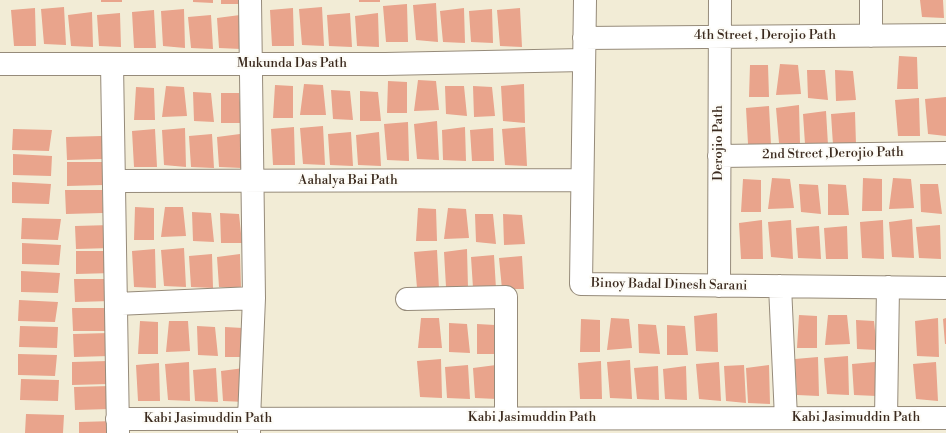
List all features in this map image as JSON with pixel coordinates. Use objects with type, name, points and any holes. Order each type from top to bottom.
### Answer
[{"type":"street","points":[[249,426],[254,298],[250,0]]},
{"type":"street","name":"Binoy Badal Dinesh Sarani","points":[[585,0],[581,284],[946,288]]},
{"type":"street","name":"Derojio Path","points":[[719,286],[720,0]]},
{"type":"street","points":[[871,0],[871,36]]},
{"type":"street","name":"4th Street , Derojio Path","points":[[584,38],[946,35]]},
{"type":"street","name":"Mukunda Das Path","points":[[0,64],[384,64],[584,60]]},
{"type":"street","points":[[112,64],[118,426]]},
{"type":"street","name":"2nd Street ,Derojio Path","points":[[719,156],[946,153]]},
{"type":"street","name":"Aahalya Bai Path","points":[[114,181],[582,180]]},
{"type":"street","points":[[780,286],[786,418]]},
{"type":"street","points":[[886,418],[888,287]]},
{"type":"street","points":[[407,299],[506,297],[506,418]]},
{"type":"street","points":[[116,304],[254,298]]},
{"type":"street","name":"Kabi Jasimuddin Path","points":[[118,426],[249,426],[506,418],[635,426],[786,418],[946,418]]},
{"type":"building","points":[[101,0],[122,0],[122,2],[101,2]]},
{"type":"building","points":[[193,0],[213,0],[213,3],[193,2]]},
{"type":"building","points":[[221,0],[241,0],[242,4],[221,4]]},
{"type":"building","points":[[359,0],[380,0],[380,2],[359,2]]},
{"type":"building","points":[[920,0],[943,0],[944,18],[922,17]]},
{"type":"building","points":[[436,3],[438,42],[416,40],[413,5]]},
{"type":"building","points":[[407,4],[408,42],[386,42],[383,6]]},
{"type":"building","points":[[64,7],[66,45],[44,44],[41,9]]},
{"type":"building","points":[[322,7],[324,46],[302,45],[299,9]]},
{"type":"building","points":[[35,8],[36,46],[14,46],[11,10]]},
{"type":"building","points":[[293,8],[294,46],[272,46],[270,10]]},
{"type":"building","points":[[464,8],[465,43],[443,42],[440,11]]},
{"type":"building","points":[[520,8],[522,47],[500,46],[497,10]]},
{"type":"building","points":[[184,9],[185,48],[163,46],[161,11]]},
{"type":"building","points":[[492,9],[493,43],[471,42],[469,11]]},
{"type":"building","points":[[154,10],[156,48],[134,48],[132,12]]},
{"type":"building","points":[[92,12],[93,47],[71,46],[68,15]]},
{"type":"building","points":[[120,13],[121,47],[99,46],[97,15]]},
{"type":"building","points":[[350,13],[352,47],[329,46],[327,15]]},
{"type":"building","points":[[378,13],[379,47],[357,46],[355,16]]},
{"type":"building","points":[[211,15],[213,49],[191,48],[188,17]]},
{"type":"building","points":[[240,15],[241,49],[219,48],[217,18]]},
{"type":"building","points":[[899,56],[917,57],[918,89],[897,89]]},
{"type":"building","points":[[780,64],[798,65],[801,94],[776,95]]},
{"type":"building","points":[[750,65],[768,65],[769,97],[749,97]]},
{"type":"building","points":[[807,70],[825,70],[828,100],[808,98]]},
{"type":"building","points":[[835,70],[853,71],[856,100],[836,101]]},
{"type":"building","points":[[418,80],[436,81],[439,110],[414,111]]},
{"type":"building","points":[[388,81],[407,82],[407,113],[387,113]]},
{"type":"building","points":[[304,84],[323,85],[326,115],[300,115]]},
{"type":"building","points":[[524,84],[525,123],[503,121],[501,86]]},
{"type":"building","points":[[275,85],[293,86],[293,118],[273,118]]},
{"type":"building","points":[[166,86],[184,87],[187,116],[162,117]]},
{"type":"building","points":[[445,86],[464,86],[467,116],[446,114]]},
{"type":"building","points":[[473,86],[492,87],[495,116],[474,117]]},
{"type":"building","points":[[136,87],[154,88],[155,120],[134,120]]},
{"type":"building","points":[[331,90],[350,91],[353,120],[333,119]]},
{"type":"building","points":[[360,91],[378,92],[381,121],[360,121]]},
{"type":"building","points":[[193,92],[211,93],[214,122],[194,121]]},
{"type":"building","points":[[221,93],[239,93],[242,123],[221,123]]},
{"type":"building","points":[[946,97],[946,136],[928,134],[925,99]]},
{"type":"building","points":[[919,98],[920,136],[898,136],[895,100]]},
{"type":"building","points":[[799,105],[800,144],[779,143],[776,108]]},
{"type":"building","points":[[769,106],[771,145],[748,144],[746,108]]},
{"type":"building","points":[[826,111],[828,145],[805,144],[803,114]]},
{"type":"building","points":[[855,112],[856,145],[833,145],[831,114]]},
{"type":"building","points":[[437,121],[439,160],[417,159],[414,124]]},
{"type":"building","points":[[408,122],[409,161],[387,160],[384,124]]},
{"type":"building","points":[[323,126],[325,165],[303,164],[300,128]]},
{"type":"building","points":[[294,127],[295,165],[273,165],[271,129]]},
{"type":"building","points":[[465,127],[466,161],[443,160],[442,130]]},
{"type":"building","points":[[525,127],[527,166],[505,165],[502,129]]},
{"type":"building","points":[[185,128],[186,167],[164,165],[162,130]]},
{"type":"building","points":[[493,128],[494,161],[472,161],[470,130]]},
{"type":"building","points":[[13,129],[52,130],[49,151],[12,150]]},
{"type":"building","points":[[155,129],[157,167],[134,167],[132,131]]},
{"type":"building","points":[[351,132],[353,166],[330,165],[328,134]]},
{"type":"building","points":[[379,132],[381,166],[358,165],[356,135]]},
{"type":"building","points":[[212,134],[214,168],[191,167],[189,136]]},
{"type":"building","points":[[240,134],[242,168],[219,167],[217,137]]},
{"type":"building","points":[[102,136],[103,159],[67,160],[66,137]]},
{"type":"building","points":[[13,154],[52,156],[51,176],[13,175]]},
{"type":"building","points":[[67,162],[103,162],[104,185],[67,186]]},
{"type":"building","points":[[772,178],[790,179],[794,208],[768,209]]},
{"type":"building","points":[[863,178],[882,179],[882,211],[862,211]]},
{"type":"building","points":[[893,178],[911,179],[914,208],[889,209]]},
{"type":"building","points":[[743,179],[761,180],[761,212],[741,212]]},
{"type":"building","points":[[12,182],[51,184],[49,204],[12,203]]},
{"type":"building","points":[[799,184],[818,185],[821,214],[801,212]]},
{"type":"building","points":[[828,184],[846,185],[849,215],[828,215]]},
{"type":"building","points":[[920,184],[938,184],[942,214],[921,212]]},
{"type":"building","points":[[65,190],[102,190],[103,213],[66,214]]},
{"type":"building","points":[[135,207],[154,208],[154,240],[134,240]]},
{"type":"building","points":[[165,207],[183,207],[186,236],[161,237]]},
{"type":"building","points":[[418,208],[436,209],[437,241],[416,241]]},
{"type":"building","points":[[448,208],[466,209],[469,238],[444,239]]},
{"type":"building","points":[[192,212],[211,213],[214,242],[193,241]]},
{"type":"building","points":[[220,213],[239,214],[242,243],[221,243]]},
{"type":"building","points":[[475,214],[493,214],[496,244],[476,242]]},
{"type":"building","points":[[503,214],[522,215],[525,244],[504,245]]},
{"type":"building","points":[[22,218],[61,219],[58,240],[21,239]]},
{"type":"building","points":[[912,219],[914,258],[892,257],[889,222]]},
{"type":"building","points":[[762,220],[763,259],[741,259],[739,223]]},
{"type":"building","points":[[791,220],[793,259],[771,257],[768,222]]},
{"type":"building","points":[[883,220],[884,259],[862,258],[860,222]]},
{"type":"building","points":[[111,225],[112,248],[76,249],[75,226]]},
{"type":"building","points":[[940,225],[941,259],[919,258],[916,227]]},
{"type":"building","points":[[819,226],[821,259],[798,258],[796,228]]},
{"type":"building","points":[[847,226],[848,259],[826,259],[824,228]]},
{"type":"building","points":[[22,243],[61,245],[59,265],[22,264]]},
{"type":"building","points":[[184,248],[186,287],[164,286],[161,250]]},
{"type":"building","points":[[155,249],[156,288],[134,287],[132,251]]},
{"type":"building","points":[[467,249],[468,288],[446,287],[444,252]]},
{"type":"building","points":[[437,250],[439,289],[417,288],[414,252]]},
{"type":"building","points":[[76,251],[112,251],[113,273],[76,274]]},
{"type":"building","points":[[212,254],[213,288],[191,287],[189,256]]},
{"type":"building","points":[[240,254],[241,288],[219,287],[217,257]]},
{"type":"building","points":[[494,255],[496,289],[473,288],[471,257]]},
{"type":"building","points":[[522,256],[524,289],[502,289],[499,258]]},
{"type":"building","points":[[21,271],[60,273],[58,293],[21,292]]},
{"type":"building","points":[[74,279],[111,279],[112,301],[75,302]]},
{"type":"building","points":[[19,300],[58,302],[55,322],[18,321]]},
{"type":"building","points":[[72,308],[108,308],[109,331],[73,331]]},
{"type":"building","points":[[717,313],[718,352],[696,351],[694,316]]},
{"type":"building","points":[[799,315],[817,316],[817,348],[797,348]]},
{"type":"building","points":[[828,315],[847,315],[850,344],[825,345]]},
{"type":"building","points":[[421,318],[439,318],[442,348],[418,348]]},
{"type":"building","points":[[611,318],[629,319],[632,348],[607,350]]},
{"type":"building","points":[[938,318],[939,357],[917,356],[915,321]]},
{"type":"building","points":[[946,318],[946,344],[945,344],[943,319]]},
{"type":"building","points":[[581,319],[600,320],[600,352],[580,352]]},
{"type":"building","points":[[856,320],[874,321],[877,350],[857,349]]},
{"type":"building","points":[[140,321],[158,322],[158,354],[138,354]]},
{"type":"building","points":[[169,321],[188,321],[190,351],[166,352]]},
{"type":"building","points":[[449,323],[467,324],[470,353],[449,352]]},
{"type":"building","points":[[477,324],[495,325],[498,354],[477,354]]},
{"type":"building","points":[[638,324],[656,325],[660,354],[639,353]]},
{"type":"building","points":[[667,325],[685,326],[688,355],[667,355]]},
{"type":"building","points":[[20,326],[58,327],[57,348],[19,347]]},
{"type":"building","points":[[197,326],[215,327],[218,356],[198,355]]},
{"type":"building","points":[[225,327],[243,328],[246,357],[225,357]]},
{"type":"building","points":[[109,333],[110,356],[74,357],[73,334]]},
{"type":"building","points":[[18,354],[57,355],[55,376],[18,375]]},
{"type":"building","points":[[848,356],[849,395],[827,394],[824,358]]},
{"type":"building","points":[[818,357],[819,396],[797,395],[795,359]]},
{"type":"building","points":[[441,359],[442,398],[420,397],[417,361]]},
{"type":"building","points":[[630,360],[632,399],[610,398],[607,362]]},
{"type":"building","points":[[108,361],[109,384],[72,385],[72,362]]},
{"type":"building","points":[[601,361],[602,399],[580,399],[578,363]]},
{"type":"building","points":[[189,362],[190,401],[168,400],[165,364]]},
{"type":"building","points":[[719,362],[721,401],[699,399],[696,364]]},
{"type":"building","points":[[875,362],[877,396],[854,395],[852,364]]},
{"type":"building","points":[[936,362],[938,401],[916,399],[913,364]]},
{"type":"building","points":[[159,363],[160,401],[138,401],[136,365]]},
{"type":"building","points":[[468,365],[470,399],[447,398],[445,367]]},
{"type":"building","points":[[496,365],[497,399],[475,398],[473,368]]},
{"type":"building","points":[[744,365],[746,403],[726,401],[724,366]]},
{"type":"building","points":[[769,365],[770,404],[748,403],[746,368]]},
{"type":"building","points":[[658,366],[659,400],[637,399],[634,368]]},
{"type":"building","points":[[686,366],[687,400],[665,399],[663,369]]},
{"type":"building","points":[[216,368],[218,402],[195,401],[193,370]]},
{"type":"building","points":[[244,368],[245,402],[223,401],[221,371]]},
{"type":"building","points":[[21,379],[59,380],[58,401],[20,400]]},
{"type":"building","points":[[110,386],[111,409],[75,410],[74,387]]},
{"type":"building","points":[[26,414],[64,415],[63,433],[25,433]]},
{"type":"building","points":[[115,421],[116,433],[79,433],[79,422]]}]
